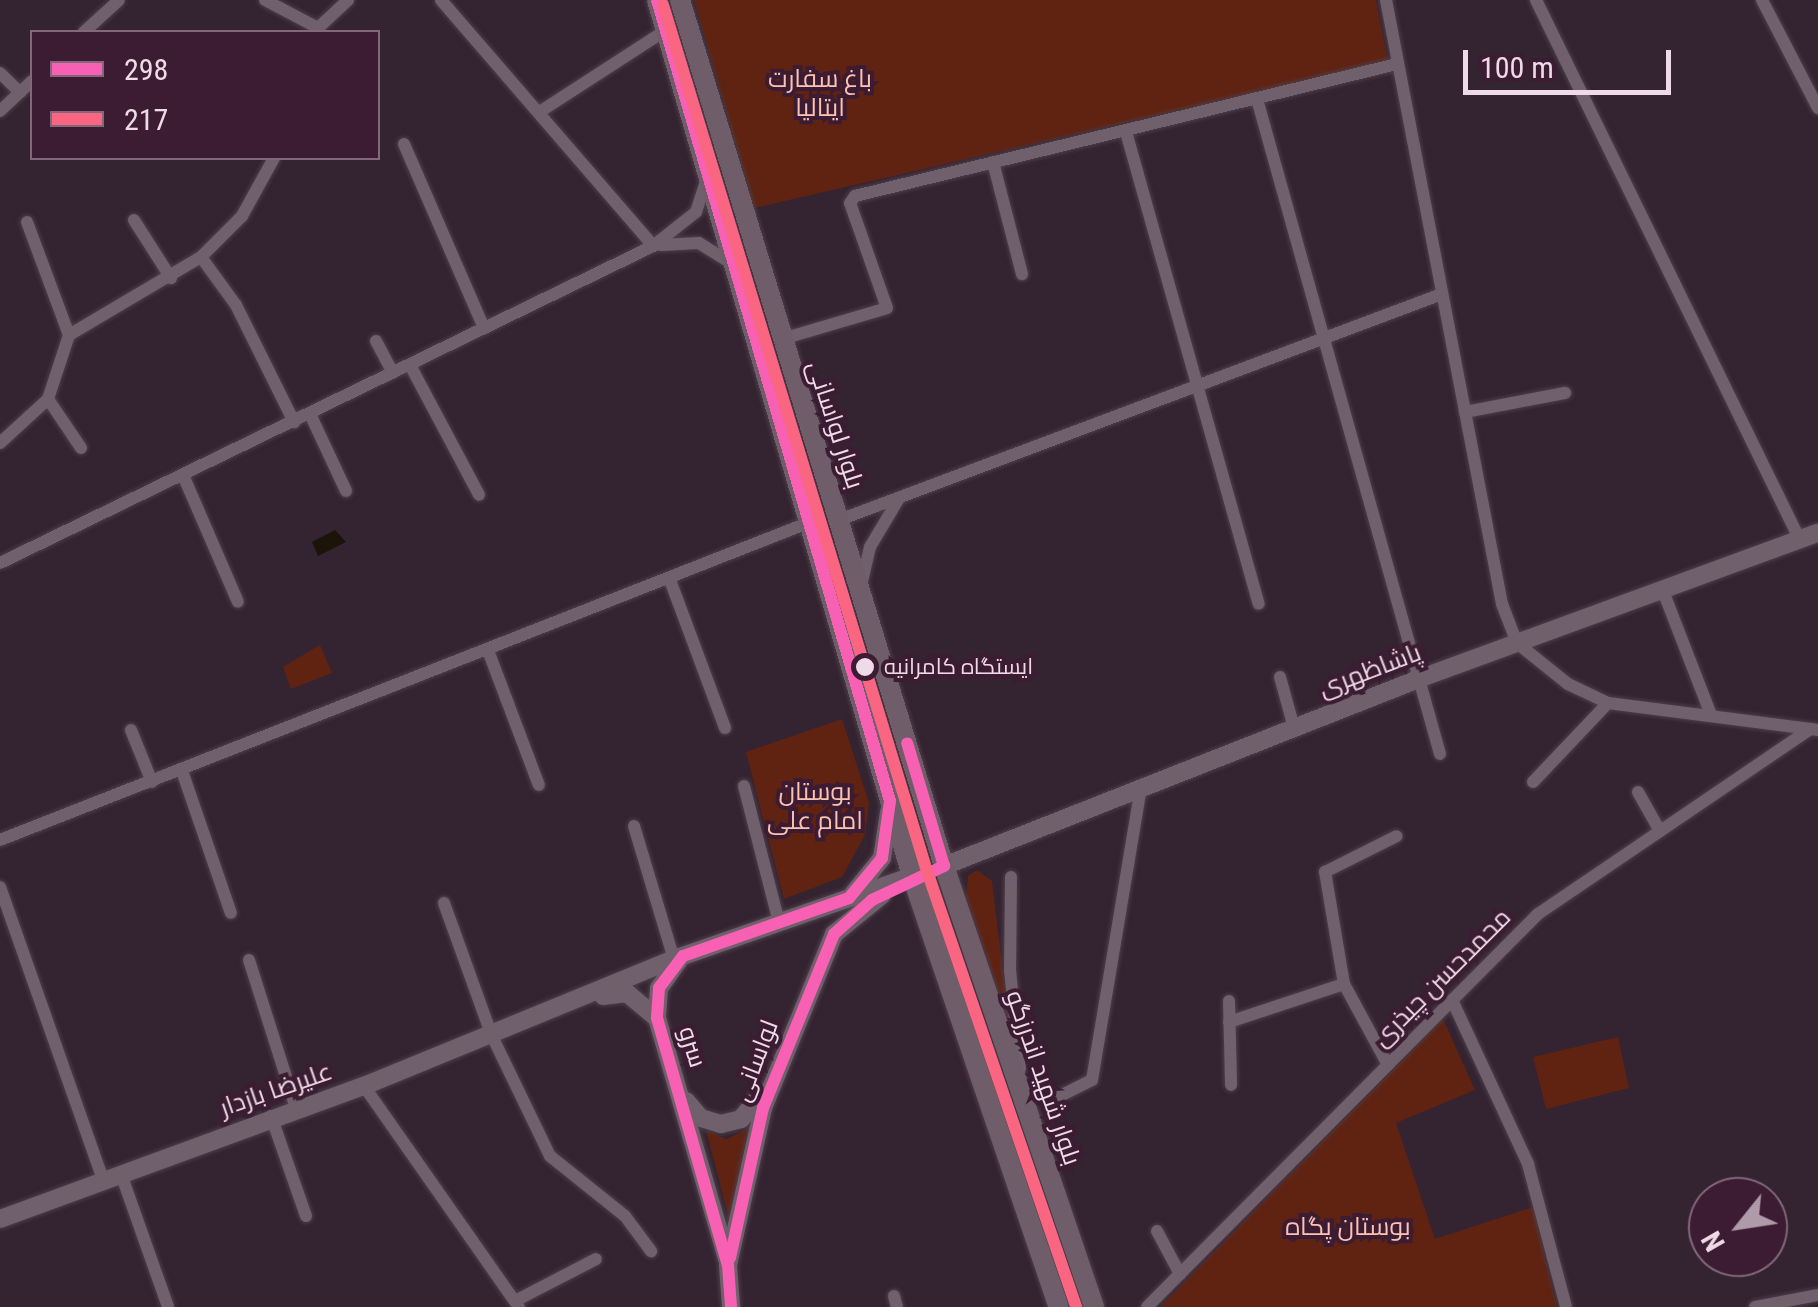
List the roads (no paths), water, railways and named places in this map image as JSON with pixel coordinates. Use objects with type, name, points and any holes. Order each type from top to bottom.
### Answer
[{"type":"main road","points":[[656,0],[806,524],[912,876],[1059,1307]]},
{"type":"main road","name":"بلوار لواسانی","points":[[680,0],[944,866]]},
{"type":"main road","name":"پاشاظهری","points":[[944,866],[1421,678],[1809,536]]},
{"type":"main road","points":[[890,801],[906,806],[922,792]]},
{"type":"main road","points":[[849,898],[882,858],[890,801]]},
{"type":"main road","points":[[912,876],[944,866]]},
{"type":"main road","name":"بلوار شهید اندرزگو","points":[[944,866],[1094,1307]]},
{"type":"main road","name":"علیرضا بازدار","points":[[0,1219],[272,1116],[364,1086],[678,958],[912,876]]},
{"type":"main road","name":"لواسانی","points":[[731,1307],[728,1264],[762,1108],[792,1034],[834,934],[860,908],[912,876]]},
{"type":"main road","points":[[805,912],[828,917],[834,934]]},
{"type":"main road","points":[[657,1018],[660,988],[678,958]]},
{"type":"main road","name":"علیرضا بازدار","points":[[567,1006],[617,991],[637,998],[657,1018]]},
{"type":"main road","name":"سرو","points":[[657,1018],[728,1264]]},
{"type":"main road","points":[[676,1077],[701,1118],[731,1123],[756,1103],[792,1034]]},
{"type":"main road","points":[[1028,1217],[1038,1198],[1060,1206]]},
{"type":"street","points":[[86,30],[119,0]]},
{"type":"street","points":[[265,0],[318,28],[348,0]]},
{"type":"street","points":[[441,0],[654,246]]},
{"type":"street","points":[[1386,0],[1502,604],[1517,643],[1568,684],[1608,704],[1814,730]]},
{"type":"street","points":[[1536,0],[1809,536]]},
{"type":"street","points":[[1762,0],[1818,108]]},
{"type":"street","points":[[540,111],[666,30]]},
{"type":"street","points":[[782,339],[886,308],[850,203],[855,196],[1397,64]]},
{"type":"street","points":[[0,73],[20,92]]},
{"type":"street","points":[[0,110],[30,83]]},
{"type":"street","points":[[1257,99],[1440,754]]},
{"type":"street","points":[[1126,132],[1259,604]]},
{"type":"street","points":[[404,144],[484,328]]},
{"type":"street","points":[[69,335],[201,258],[242,216],[273,160]]},
{"type":"street","points":[[994,162],[1022,274]]},
{"type":"street","points":[[0,563],[654,246],[696,212],[707,174]]},
{"type":"street","points":[[134,220],[172,278]]},
{"type":"street","points":[[0,444],[48,399],[69,335],[27,222]]},
{"type":"street","points":[[654,246],[699,243],[720,252],[736,271]]},
{"type":"street","points":[[201,258],[236,305],[294,422]]},
{"type":"street","points":[[839,520],[1198,389],[1442,294]]},
{"type":"street","points":[[376,341],[393,373]]},
{"type":"street","points":[[410,365],[479,495]]},
{"type":"street","points":[[1464,412],[1565,393]]},
{"type":"street","points":[[48,399],[81,448]]},
{"type":"street","points":[[310,414],[346,492]]},
{"type":"street","points":[[183,475],[238,602]]},
{"type":"street","points":[[861,589],[870,547],[899,500]]},
{"type":"street","points":[[0,840],[490,653],[806,524]]},
{"type":"street","points":[[670,580],[725,728]]},
{"type":"street","points":[[1662,592],[1711,715]]},
{"type":"street","points":[[490,653],[539,785]]},
{"type":"street","points":[[1280,677],[1294,728]]},
{"type":"street","points":[[1533,782],[1608,704]]},
{"type":"street","points":[[131,730],[152,782]]},
{"type":"street","name":"محمدحسن چیذری","points":[[1147,1307],[1538,914],[1814,730]]},
{"type":"street","points":[[182,771],[231,912]]},
{"type":"street","points":[[744,786],[780,922]]},
{"type":"street","points":[[1056,1098],[1092,1080],[1141,788]]},
{"type":"street","points":[[1638,792],[1660,831]]},
{"type":"street","points":[[634,826],[678,958]]},
{"type":"street","points":[[1388,1065],[1344,984],[1324,872],[1397,836]]},
{"type":"street","points":[[1011,878],[1010,970],[1022,1096]]},
{"type":"street","points":[[0,887],[112,1177],[168,1307]]},
{"type":"street","points":[[444,903],[492,1036],[550,1156],[625,1216],[651,1250]]},
{"type":"street","points":[[249,960],[296,1108]]},
{"type":"street","points":[[1229,1022],[1344,984]]},
{"type":"street","points":[[1229,1000],[1231,1085]]},
{"type":"street","points":[[1452,1000],[1528,1164],[1566,1307]]},
{"type":"street","points":[[364,1086],[517,1304],[596,1259]]},
{"type":"street","points":[[272,1116],[306,1216]]},
{"type":"street","points":[[1157,1232],[1180,1274]]},
{"type":"street","points":[[1755,1307],[1818,1294]]},
{"type":"place","name":"ایستگاه کامرانیه","points":[[865,667]]},
{"type":"park label","name":"باغ سفارت ایتالیا","points":[[820,94]]},
{"type":"park label","name":"بوستان امام علی","points":[[815,808]]},
{"type":"park label","name":"بوستان پگاه","points":[[1348,1227]]}]
